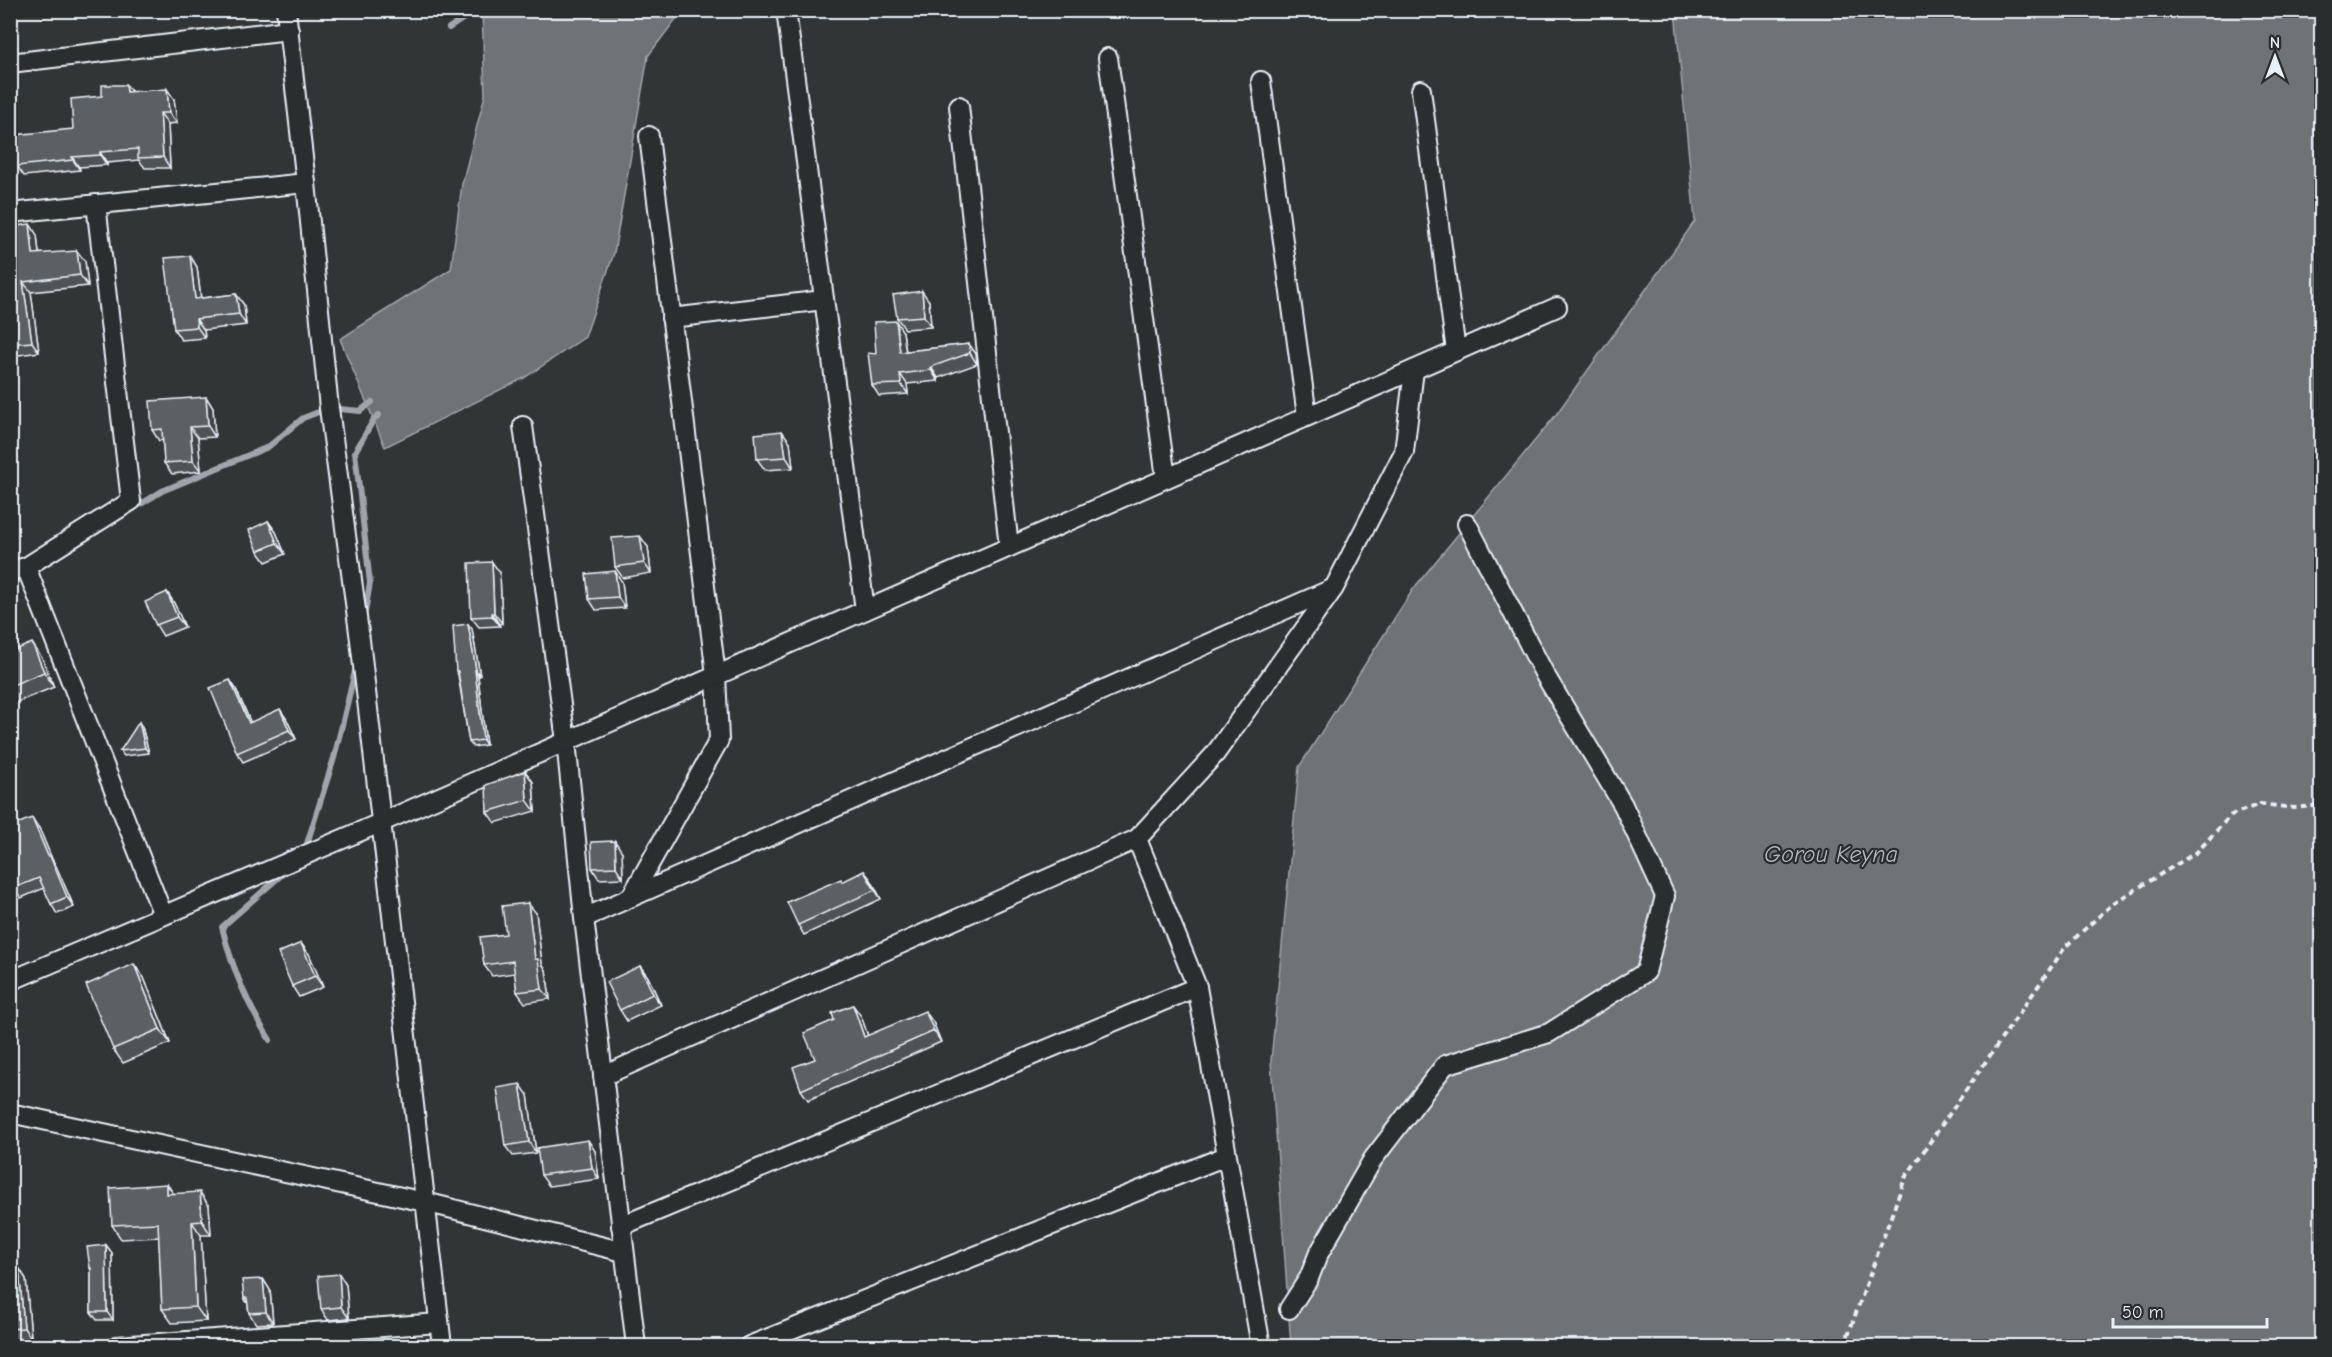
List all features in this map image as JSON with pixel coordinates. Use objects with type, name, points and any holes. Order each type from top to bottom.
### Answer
[{"type":"street","points":[[286,10],[329,408],[360,640],[442,1347]]},
{"type":"street","points":[[786,10],[865,610]]},
{"type":"street","points":[[10,63],[289,30]]},
{"type":"street","points":[[1108,58],[1166,478]]},
{"type":"street","points":[[1261,81],[1307,416]]},
{"type":"street","points":[[1420,90],[1456,351]]},
{"type":"street","points":[[959,106],[1009,547]]},
{"type":"street","points":[[631,897],[719,740],[716,675],[648,136]]},
{"type":"street","points":[[10,213],[306,183]]},
{"type":"street","points":[[96,204],[131,501],[18,569],[163,915]]},
{"type":"street","points":[[671,318],[824,300]]},
{"type":"street","points":[[10,981],[380,823],[1557,307]]},
{"type":"street","points":[[603,1076],[1137,839],[1215,754],[1334,588],[1404,452],[1414,370]]},
{"type":"street","points":[[523,426],[566,741],[584,918],[636,1347]]},
{"type":"street","points":[[1289,1309],[1309,1278],[1318,1255],[1374,1159],[1445,1065],[1549,1033],[1646,972],[1665,896],[1623,805],[1545,675],[1467,524]]},
{"type":"street","points":[[584,918],[1334,588]]},
{"type":"street","points":[[1137,839],[1197,987],[1256,1346]]},
{"type":"street","points":[[621,1226],[1197,987]]},
{"type":"street","points":[[10,1113],[425,1202],[624,1252]]},
{"type":"street","points":[[749,1347],[1226,1156]]},
{"type":"street","points":[[117,1347],[439,1323]]},
{"type":"path","points":[[1844,1347],[1905,1178],[2066,946],[2115,902],[2197,852],[2231,815],[2260,804],[2294,808],[2322,806]]},
{"type":"water","points":[[482,11],[682,11],[648,56],[614,253],[585,337],[524,378],[385,447],[340,339],[451,269],[462,184],[485,95]]},
{"type":"water","name":"Gorou Keyna","points":[[1675,11],[2321,11],[2321,1346],[1291,1346],[1271,1061],[1299,767],[1414,588],[1555,416],[1695,221]]},
{"type":"building","points":[[102,85],[126,85],[127,92],[167,89],[169,113],[160,113],[163,157],[138,158],[138,149],[100,152],[100,155],[72,157],[73,160],[17,166],[14,135],[73,129],[71,99],[102,96]]},
{"type":"building","points":[[30,224],[33,254],[77,251],[80,275],[23,282],[32,342],[10,344],[10,227]]},
{"type":"building","points":[[190,256],[195,299],[236,294],[239,314],[196,319],[197,327],[174,329],[165,258]]},
{"type":"building","points":[[922,291],[924,316],[897,318],[893,295]]},
{"type":"building","points":[[896,321],[900,352],[969,344],[970,353],[931,367],[931,370],[900,374],[901,384],[872,385],[868,353],[876,354],[874,322]]},
{"type":"building","points":[[206,397],[208,426],[190,427],[193,461],[164,463],[162,429],[152,430],[150,401]]},
{"type":"building","points":[[782,431],[786,457],[757,459],[755,434]]},
{"type":"building","points":[[268,521],[277,543],[258,551],[249,530]]},
{"type":"building","points":[[640,536],[644,563],[615,567],[612,538]]},
{"type":"building","points":[[492,562],[494,613],[492,616],[471,617],[469,563]]},
{"type":"building","points":[[615,571],[618,597],[589,599],[586,574]]},
{"type":"building","points":[[167,592],[177,617],[156,625],[145,602]]},
{"type":"building","points":[[468,624],[476,670],[483,740],[469,742],[458,671],[456,671],[453,626]]},
{"type":"building","points":[[32,643],[44,672],[10,686],[10,652]]},
{"type":"building","points":[[230,680],[249,723],[280,709],[289,730],[237,753],[210,688]]},
{"type":"building","points":[[139,722],[145,748],[120,751]]},
{"type":"building","points":[[525,771],[527,800],[487,812],[486,785]]},
{"type":"building","points":[[10,815],[14,825],[32,818],[67,897],[51,904],[39,878],[14,888],[10,881]]},
{"type":"building","points":[[615,841],[616,867],[592,868],[591,842]]},
{"type":"building","points":[[864,871],[875,890],[798,925],[787,902],[841,879],[842,882]]},
{"type":"building","points":[[528,903],[535,959],[538,959],[542,989],[517,992],[513,961],[484,965],[480,937],[506,934],[502,906]]},
{"type":"building","points":[[301,943],[315,976],[292,986],[278,953]]},
{"type":"building","points":[[134,964],[160,1029],[113,1049],[86,985]]},
{"type":"building","points":[[640,966],[653,994],[620,1010],[606,982]]},
{"type":"building","points":[[853,1005],[864,1037],[925,1011],[934,1031],[801,1090],[793,1067],[815,1059],[804,1033],[834,1020],[832,1013]]},
{"type":"building","points":[[520,1084],[529,1142],[505,1146],[497,1088]]},
{"type":"building","points":[[588,1140],[592,1168],[541,1175],[537,1148]]},
{"type":"building","points":[[167,1184],[167,1194],[200,1192],[202,1221],[192,1222],[196,1307],[162,1309],[158,1223],[112,1225],[110,1188]]},
{"type":"building","points":[[106,1245],[107,1312],[91,1312],[91,1268],[87,1247]]},
{"type":"building","points":[[19,1268],[24,1328],[10,1329],[10,1269]]},
{"type":"building","points":[[339,1274],[341,1307],[321,1309],[318,1276]]},
{"type":"building","points":[[263,1279],[266,1312],[249,1313],[242,1280]]},
{"type":"building","points":[[324,1343],[324,1347],[296,1347],[296,1345]]},
{"type":"waterway","points":[[449,28],[476,10]]},
{"type":"waterway","points":[[133,509],[162,491],[268,447],[303,418],[329,408],[360,411],[372,402]]},
{"type":"waterway","points":[[364,618],[370,583],[355,452],[374,419],[379,415]]},
{"type":"waterway","points":[[305,850],[334,758],[356,667]]},
{"type":"waterway","points":[[270,1040],[241,985],[222,927],[286,871]]}]
